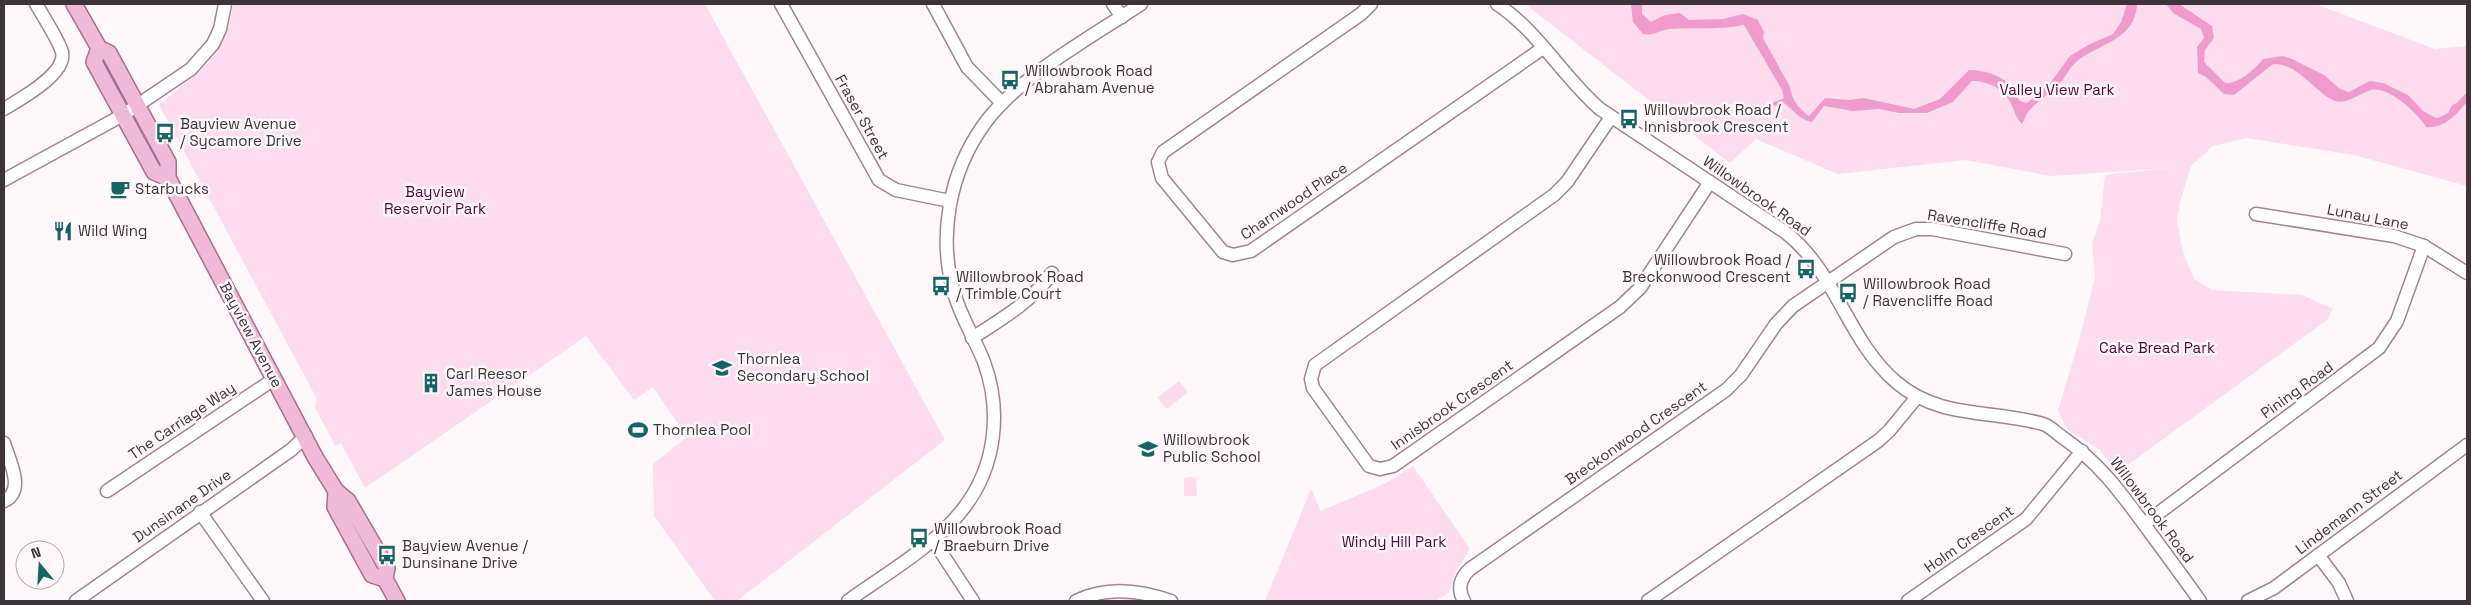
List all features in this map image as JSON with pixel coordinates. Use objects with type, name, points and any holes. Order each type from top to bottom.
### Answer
[{"type":"main road","name":"Bayview Avenue","points":[[74,4],[99,48],[109,53],[131,111],[168,162],[168,178],[274,379],[336,491],[348,501],[388,568],[385,580],[397,601]]},
{"type":"street","points":[[4,109],[32,91],[60,66],[62,51],[36,4]]},
{"type":"street","points":[[6,174],[131,111],[191,69],[204,57],[220,29],[225,4]]},
{"type":"street","name":"Fraser Street","points":[[781,4],[879,180],[896,190],[950,201]]},
{"type":"street","points":[[933,4],[970,71],[1002,103]]},
{"type":"street","points":[[1113,4],[1122,17]]},
{"type":"street","points":[[848,601],[933,540],[955,519],[969,501],[984,472],[992,446],[993,396],[984,362],[954,295],[948,264],[946,233],[950,201],[960,170],[972,144],[985,123],[1002,103],[1035,76],[1141,4]]},
{"type":"street","name":"Charnwood Place","points":[[1370,4],[1361,14],[1163,152],[1158,162],[1162,178],[1223,252],[1233,256],[1251,251],[1543,48]]},
{"type":"street","name":"Willowbrook Road","points":[[1497,4],[1515,18],[1579,89],[1611,117],[1793,238],[1809,254],[1829,281],[1870,354],[1897,383],[1936,406],[1960,412],[2045,425],[2082,451],[2106,473],[2200,601]]},
{"type":"street","name":"Innisbrook Crescent","points":[[1611,117],[1567,182],[1554,195],[1315,365],[1311,374],[1313,388],[1369,466],[1380,469],[1393,466],[1620,307],[1640,288],[1710,182]]},
{"type":"street","name":"Lunau Lane","points":[[2256,214],[2394,236],[2424,246],[2467,273]]},
{"type":"street","name":"Ravencliffe Road","points":[[1829,281],[1894,237],[1921,228],[1938,229],[2065,254]]},
{"type":"street","name":"Pining Road","points":[[2144,524],[2379,348],[2397,321],[2424,246]]},
{"type":"street","points":[[972,338],[1017,309],[1036,292],[1052,273]]},
{"type":"street","name":"Breckonwood Crescent","points":[[1464,601],[1460,586],[1462,579],[1470,568],[1726,390],[1741,375],[1787,311],[1829,281]]},
{"type":"street","name":"The Carriage Way","points":[[107,491],[274,379]]},
{"type":"street","points":[[1648,601],[1878,441],[1890,431],[1917,396]]},
{"type":"street","name":"Dunsinane Drive","points":[[76,601],[200,512],[291,450],[306,436]]},
{"type":"street","points":[[4,442],[16,486],[13,495],[4,501]]},
{"type":"street","name":"Lindemann Street","points":[[2248,601],[2274,588],[2467,445]]},
{"type":"street","name":"Holm Crescent","points":[[1908,601],[2026,519],[2082,451]]},
{"type":"street","points":[[200,512],[263,601]]},
{"type":"street","points":[[933,540],[973,601]]},
{"type":"street","points":[[2318,555],[2339,582],[2348,601]]},
{"type":"street","points":[[1076,601],[1086,596],[1119,591],[1148,593],[1171,601]]},
{"type":"green space","name":"Bayview Reservoir Park","points":[[233,4],[705,4],[945,440],[737,601],[715,601],[654,516],[653,464],[687,437],[653,387],[634,400],[586,336],[365,488],[341,443],[335,446],[315,407],[317,399],[159,105],[210,62],[229,27]]},
{"type":"green space","name":"Valley View Park","points":[[1525,4],[2315,4],[2435,49],[2467,46],[2467,186],[2354,155],[2246,138],[2213,146],[2191,166],[2180,202],[2177,221],[2183,252],[2194,279],[2212,290],[2302,295],[2333,309],[2327,320],[2118,472],[2099,449],[2068,430],[2058,410],[2079,341],[2095,278],[2092,242],[2100,222],[2105,175],[2168,168],[2051,176],[1966,160],[1838,174],[1756,139],[1730,163]]},
{"type":"green space","points":[[1179,381],[1188,392],[1167,409],[1157,398]]},
{"type":"green space","name":"Windy Hill Park","points":[[1413,466],[1470,549],[1456,571],[1449,592],[1436,601],[1265,601],[1311,489],[1321,511],[1386,483]]},
{"type":"green space","points":[[1184,478],[1196,478],[1197,496],[1184,496]]},
{"type":"shaded area","points":[[1631,4],[1642,4],[1642,14],[1651,22],[1665,15],[1680,13],[1689,20],[1723,19],[1743,14],[1758,20],[1764,32],[1763,38],[1790,87],[1794,100],[1809,116],[1825,98],[1849,100],[1864,98],[1914,109],[1940,99],[1969,70],[1983,71],[2002,79],[2019,92],[2017,97],[2020,101],[2027,103],[2051,82],[2070,56],[2088,45],[2113,34],[2121,22],[2127,4],[2137,4],[2135,16],[2130,26],[2115,39],[2076,62],[2060,83],[2028,112],[2022,124],[2017,118],[2009,100],[2002,92],[1993,86],[1977,81],[1972,81],[1953,102],[1927,113],[1899,113],[1879,109],[1853,111],[1824,106],[1812,122],[1807,121],[1784,103],[1774,106],[1772,103],[1784,98],[1782,90],[1744,25],[1669,29],[1643,34],[1633,22]]},
{"type":"shaded area","points":[[2166,4],[2179,4],[2212,26],[2214,38],[2205,50],[2204,62],[2225,83],[2241,78],[2263,59],[2283,56],[2324,75],[2340,89],[2349,92],[2370,81],[2383,83],[2408,95],[2423,111],[2438,118],[2448,113],[2452,105],[2457,103],[2467,92],[2467,102],[2449,120],[2438,126],[2426,127],[2409,108],[2386,92],[2371,90],[2349,100],[2335,101],[2328,98],[2290,68],[2273,64],[2234,95],[2224,94],[2206,77],[2198,73],[2197,47],[2204,38],[2201,29],[2173,13]]},
{"type":"place","name":"Willowbrook Road / Abraham Avenue","points":[[1010,80]]},
{"type":"place","name":"Willowbrook Road / Innisbrook Crescent","points":[[1629,119]]},
{"type":"place","name":"Bayview Avenue / Sycamore Drive","points":[[165,133]]},
{"type":"place","name":"Starbucks","points":[[120,189]]},
{"type":"place","name":"Wild Wing","points":[[63,231]]},
{"type":"place","name":"Willowbrook Road / Breckonwood Crescent","points":[[1806,269]]},
{"type":"place","name":"Willowbrook Road / Trimble Court","points":[[941,286]]},
{"type":"place","name":"Willowbrook Road / Ravencliffe Road","points":[[1848,293]]},
{"type":"place","name":"Thornlea Secondary School","points":[[722,368]]},
{"type":"place","name":"Carl Reesor James House","points":[[431,383]]},
{"type":"place","name":"Thornlea Pool","points":[[638,430]]},
{"type":"place","name":"Willowbrook Public School","points":[[1148,449]]},
{"type":"place","name":"Willowbrook Road / Braeburn Drive","points":[[919,538]]},
{"type":"place","name":"Bayview Avenue / Dunsinane Drive","points":[[387,555]]},
{"type":"park label","name":"Cake Bread Park","points":[[2157,348]]}]
